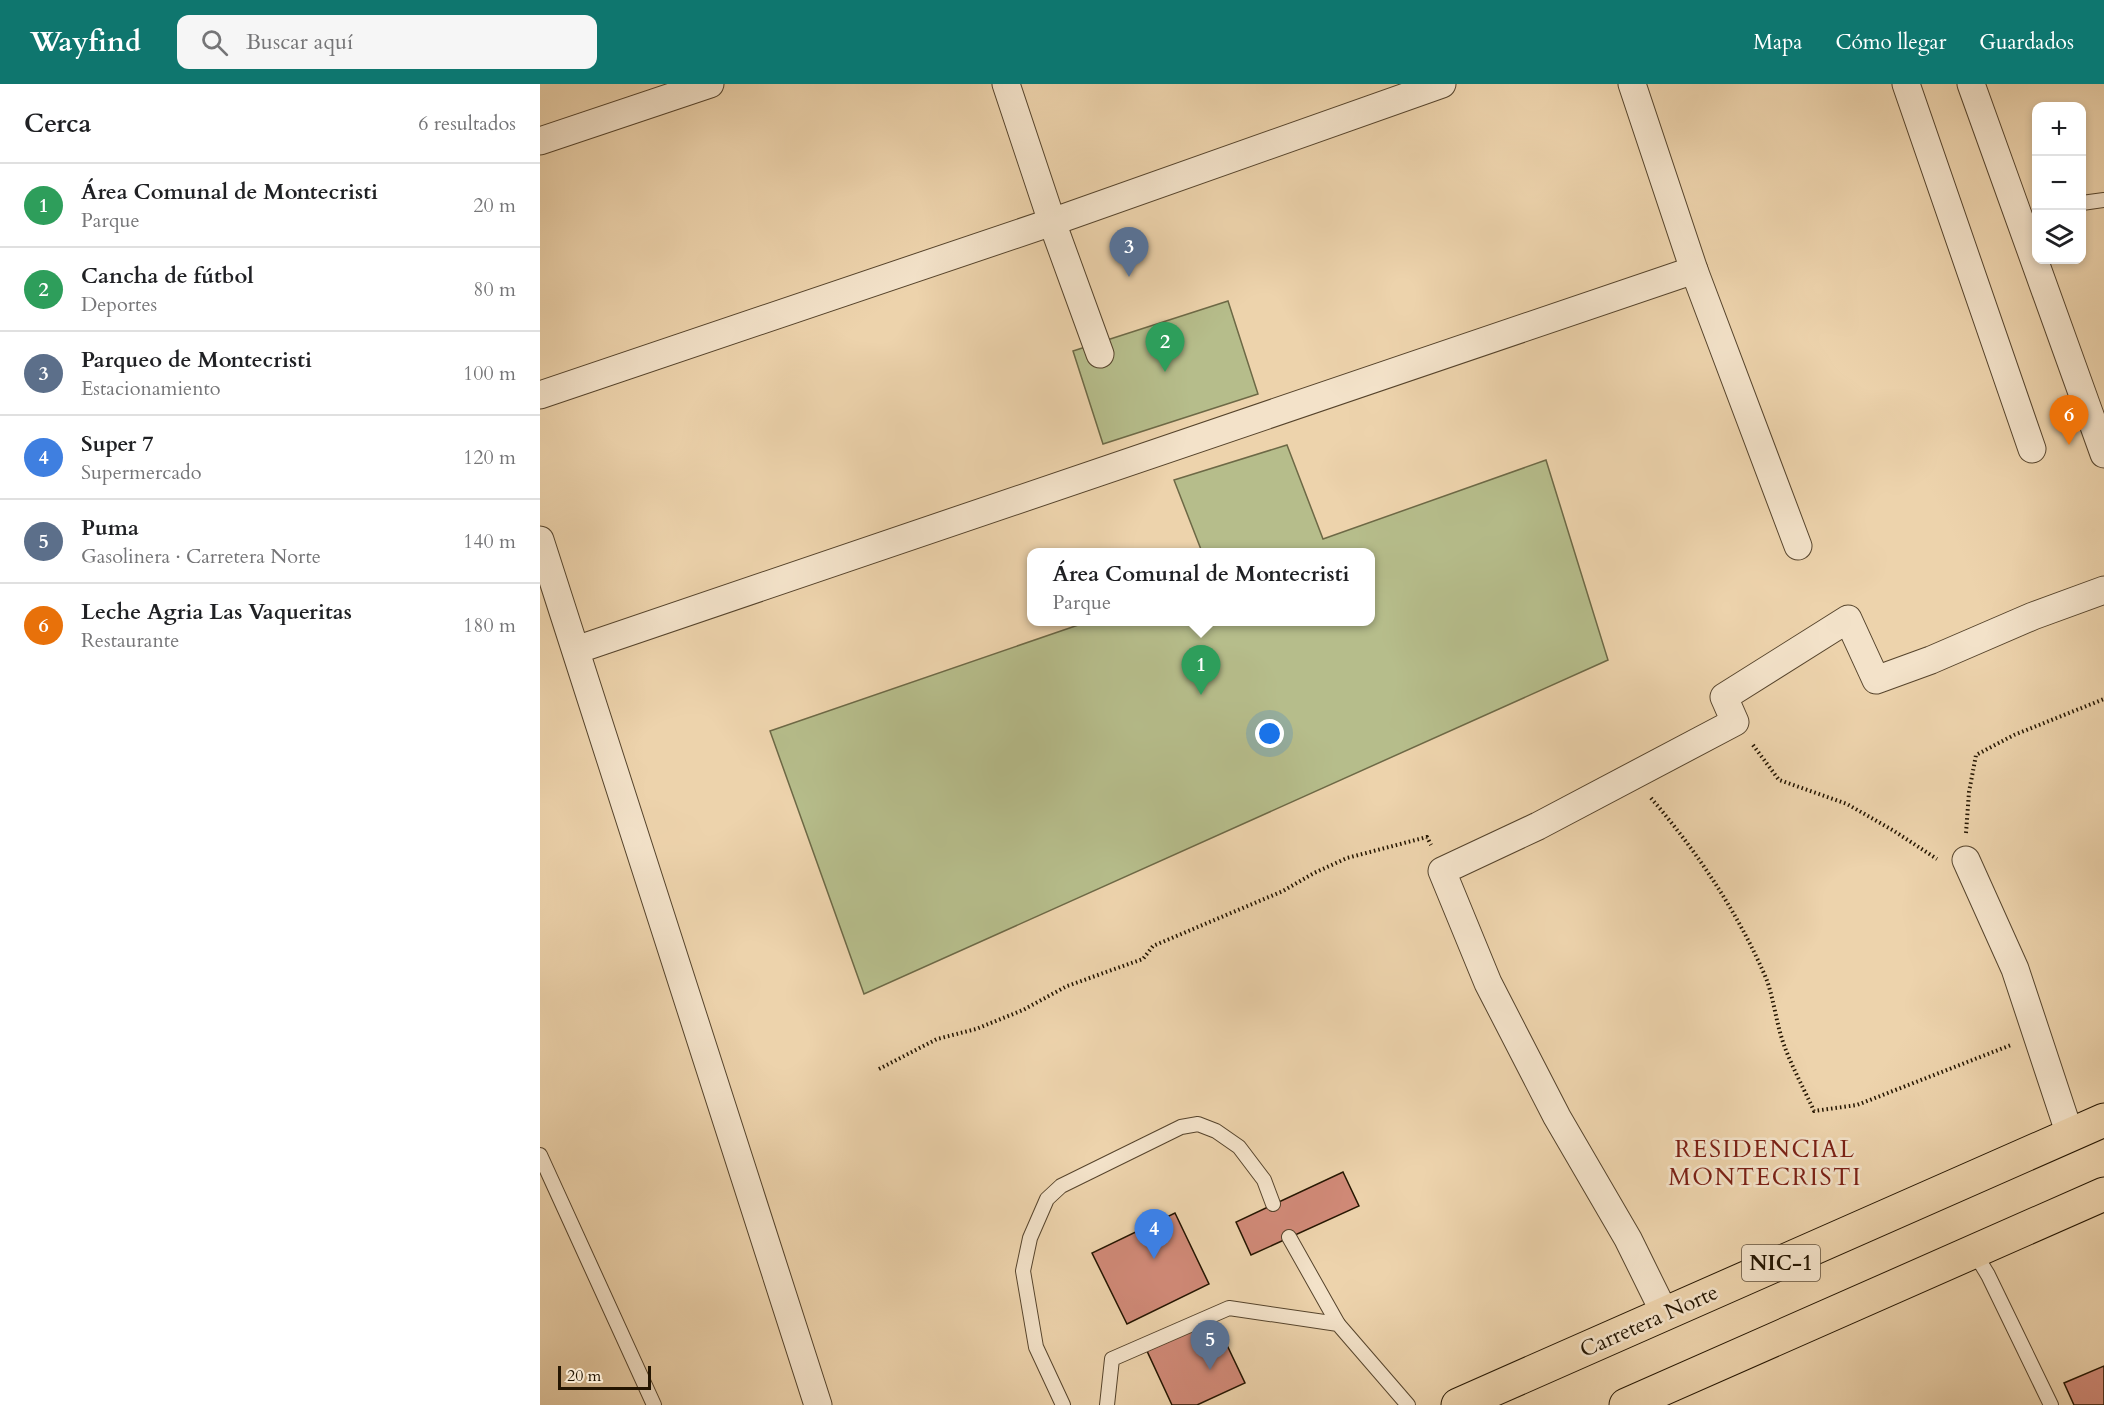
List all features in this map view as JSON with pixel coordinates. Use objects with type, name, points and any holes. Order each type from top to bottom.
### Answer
[{"type":"highway","name":"Carretera Norte","points":[[1458,1405],[2104,1120]]},
{"type":"highway","points":[[1626,1405],[2104,1194]]},
{"type":"street","points":[[540,141],[710,84]]},
{"type":"street","points":[[1006,84],[1052,222],[1086,302],[1100,354]]},
{"type":"street","points":[[540,395],[1052,222],[1442,84]]},
{"type":"street","points":[[1632,84],[1694,270],[1798,546]]},
{"type":"street","points":[[1906,84],[2032,449]]},
{"type":"street","points":[[1971,84],[2029,222],[2104,454]]},
{"type":"street","points":[[576,651],[1694,270]]},
{"type":"street","points":[[540,540],[818,1405]]},
{"type":"street","points":[[1665,1314],[1628,1239],[1557,1117],[1488,982],[1442,870],[1538,826],[1735,723],[1724,697],[1848,619],[1876,680],[1930,660],[2033,616],[2104,591]]},
{"type":"street","points":[[1966,860],[2015,969],[2070,1135]]},
{"type":"lane","points":[[2086,202],[2104,200]]},
{"type":"lane","points":[[1063,1405],[1036,1347],[1023,1271],[1030,1238],[1047,1199],[1061,1186],[1181,1127],[1198,1124],[1216,1131],[1239,1147],[1264,1180],[1273,1204]]},
{"type":"lane","points":[[540,1155],[654,1405]]},
{"type":"lane","points":[[1289,1238],[1338,1324],[1408,1405]]},
{"type":"lane","points":[[1974,1252],[1993,1285],[2051,1405]]},
{"type":"lane","points":[[1107,1405],[1112,1359],[1228,1308],[1338,1324]]},
{"type":"path","points":[[1735,723],[1779,780],[1847,804],[1944,863],[1966,860],[1970,792],[1976,755],[2014,735],[2104,699]]},
{"type":"path","points":[[1631,776],[1675,826],[1707,869],[1744,932],[1767,981],[1784,1045],[1814,1111],[1857,1105],[2037,1035]]},
{"type":"path","points":[[879,1069],[937,1039],[976,1029],[1023,1010],[1067,986],[1143,959],[1154,946],[1283,891],[1347,858],[1427,837],[1442,870]]},
{"type":"green space","points":[[1228,301],[1258,394],[1103,444],[1073,351]]},
{"type":"green space","points":[[1287,445],[1323,539],[1546,460],[1608,660],[864,994],[770,731],[1075,626],[1375,626],[1375,548],[1200,548],[1174,480]]},
{"type":"building","points":[[1343,1172],[1359,1206],[1251,1255],[1236,1222]]},
{"type":"building","points":[[1175,1213],[1209,1284],[1127,1324],[1092,1253]]},
{"type":"building","points":[[1215,1320],[1245,1383],[1197,1405],[1172,1405],[1147,1351]]},
{"type":"building","points":[[2104,1366],[2104,1405],[2074,1405],[2064,1383]]},
{"type":"place","name":"Parqueo de Montecristi","points":[[1129,277]]},
{"type":"place","name":"Cancha de fútbol","points":[[1165,372]]},
{"type":"place","name":"Leche Agria Las Vaqueritas","points":[[2069,445]]},
{"type":"place","name":"Área Comunal de Montecristi","points":[[1201,695]]},
{"type":"place","name":"Super 7","points":[[1154,1259]]},
{"type":"place","name":"Puma","points":[[1210,1370]]},
{"type":"district","name":"RESIDENCIAL MONTECRISTI","points":[[1765,1163]]}]
